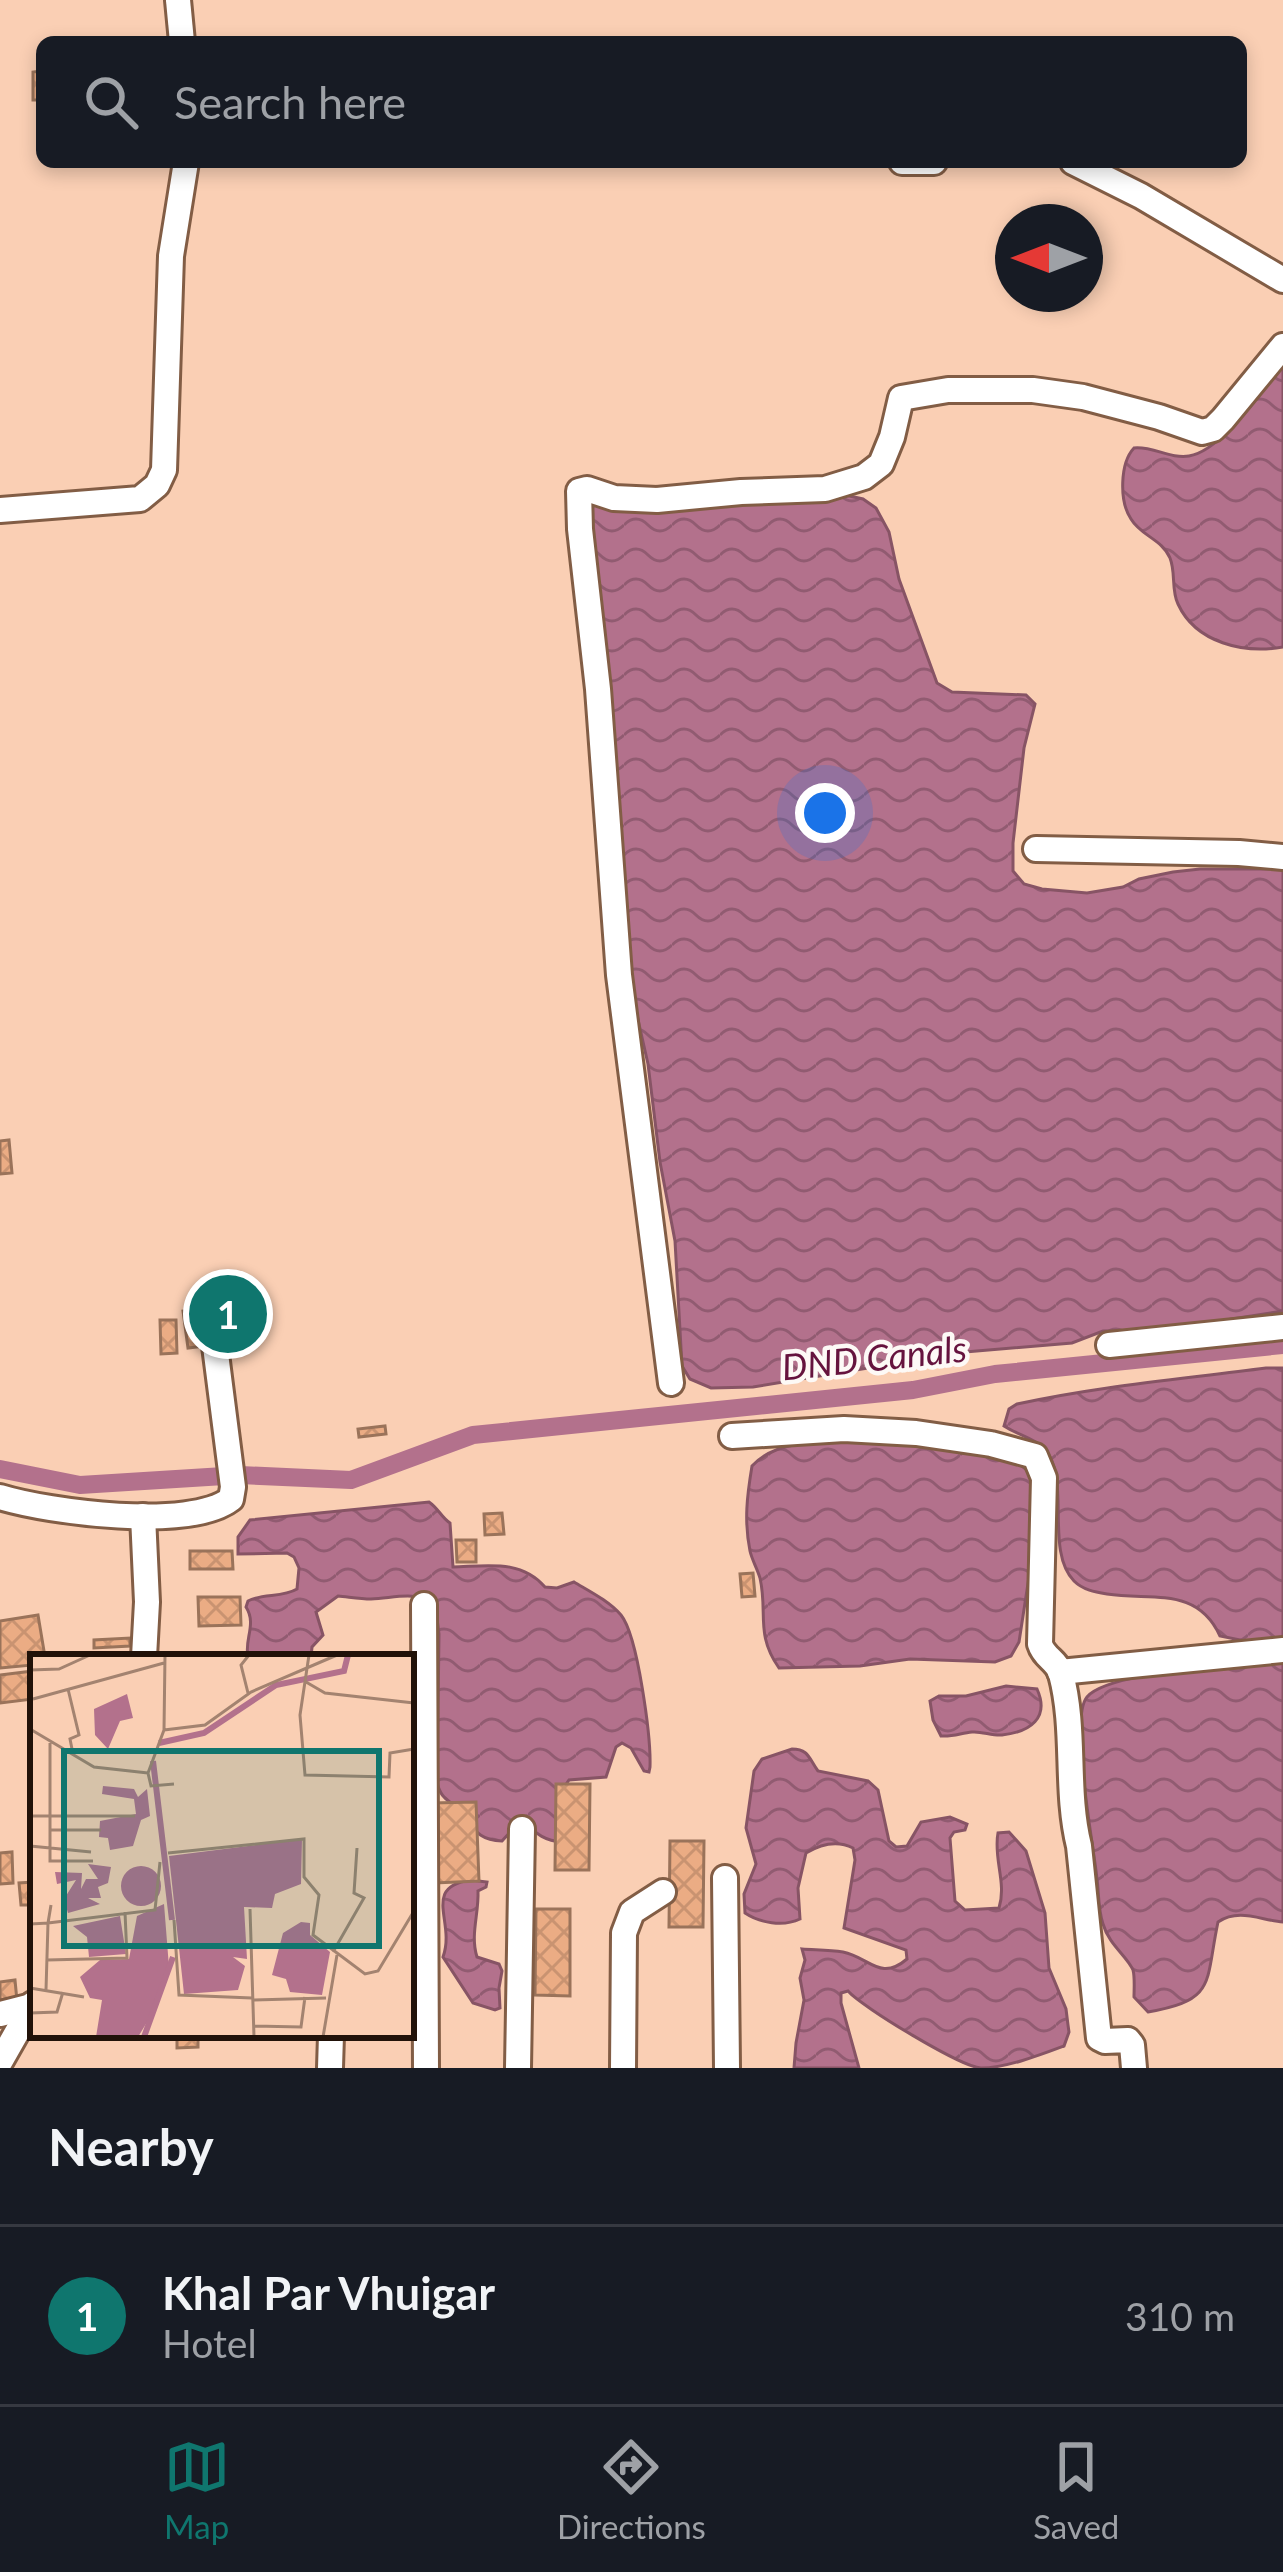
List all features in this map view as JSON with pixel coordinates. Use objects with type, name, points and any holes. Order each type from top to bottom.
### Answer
[{"type":"street","points":[[178,0],[181,36]]},
{"type":"street","points":[[0,510],[140,499],[157,485],[164,470],[171,256],[185,168]]},
{"type":"street","points":[[1085,168],[1283,280]]},
{"type":"street","points":[[670,1383],[619,975],[579,491],[657,500],[825,489],[865,477],[881,464],[902,398],[947,390],[1033,389],[1083,397],[1202,432],[1213,430],[1283,346]]},
{"type":"street","points":[[1036,849],[1283,857]]},
{"type":"street","points":[[1109,1346],[1283,1327]]},
{"type":"street","points":[[0,1497],[62,1512],[143,1516],[224,1504],[231,1499],[233,1486],[215,1346]]},
{"type":"street","points":[[732,1436],[844,1429],[916,1433],[1035,1456],[1044,1478],[1040,1644],[1060,1672],[1069,1737],[1072,1820],[1079,1846],[1099,2038],[1128,2040],[1134,2068]]},
{"type":"street","points":[[143,1516],[144,1654]]},
{"type":"street","points":[[424,1605],[426,2068]]},
{"type":"street","points":[[1060,1672],[1283,1650]]},
{"type":"street","points":[[518,2068],[522,1829]]},
{"type":"street","points":[[725,1878],[727,2068]]},
{"type":"street","points":[[623,2068],[624,1933],[632,1912],[663,1892]]},
{"type":"street","points":[[0,2014],[30,2006]]},
{"type":"street","points":[[0,2062],[30,2009]]},
{"type":"street","points":[[330,2068],[331,2038]]},
{"type":"water","points":[[1283,364],[1283,647],[1237,647],[1209,637],[1186,617],[1176,599],[1166,552],[1135,525],[1127,511],[1124,472],[1134,448],[1182,456],[1202,452],[1240,418]]},
{"type":"water","points":[[845,495],[876,508],[889,532],[899,579],[937,683],[952,692],[1026,695],[1035,704],[1024,748],[1013,843],[1013,871],[1024,884],[1087,893],[1173,872],[1283,869],[1283,1311],[1161,1330],[1103,1331],[1072,1343],[965,1352],[753,1387],[711,1388],[690,1379],[682,1366],[675,1241],[648,1064],[622,949],[582,498],[643,511],[672,511]]},
{"type":"water","points":[[1283,1368],[1283,1640],[1255,1643],[1220,1636],[1199,1609],[1186,1603],[1098,1592],[1074,1581],[1061,1551],[1052,1461],[1040,1445],[1004,1426],[1009,1409],[1079,1392]]},
{"type":"water","points":[[861,1441],[956,1449],[1014,1460],[1027,1470],[1033,1482],[1033,1551],[1019,1642],[1011,1656],[995,1662],[910,1659],[779,1668],[767,1645],[760,1578],[748,1540],[752,1466],[788,1446]]},
{"type":"water","points":[[429,1502],[450,1523],[453,1567],[514,1568],[545,1587],[574,1582],[611,1605],[621,1615],[633,1644],[648,1734],[649,1772],[622,1743],[616,1747],[606,1777],[569,1780],[563,1789],[562,1842],[544,1838],[521,1820],[502,1841],[479,1834],[437,1783],[439,1634],[435,1603],[411,1596],[338,1596],[316,1612],[323,1635],[311,1654],[248,1654],[248,1601],[297,1589],[299,1568],[287,1553],[238,1554],[238,1537],[250,1520]]},
{"type":"water","points":[[1283,1662],[1283,1922],[1242,1915],[1218,1922],[1208,1974],[1197,1994],[1148,2012],[1134,1997],[1133,1970],[1109,1938],[1101,1918],[1081,1755],[1082,1710],[1087,1697],[1100,1688],[1149,1675]]},
{"type":"water","points":[[1006,1686],[1037,1689],[1041,1708],[1029,1727],[1002,1735],[941,1736],[930,1701]]},
{"type":"water","points":[[792,1749],[805,1753],[818,1771],[868,1781],[878,1790],[889,1841],[896,1847],[907,1846],[921,1822],[950,1817],[967,1824],[950,1838],[955,1901],[965,1910],[999,1908],[998,1833],[1009,1832],[1026,1851],[1045,1913],[1049,1968],[1066,2009],[1069,2032],[1064,2046],[981,2068],[912,2035],[848,1991],[841,1993],[841,2003],[859,2068],[794,2068],[804,2000],[802,1949],[843,1952],[882,1968],[907,1959],[906,1950],[844,1928],[855,1860],[853,1848],[841,1844],[806,1853],[798,1888],[800,1919],[772,1923],[745,1913],[744,1894],[756,1864],[746,1828],[754,1771],[762,1759]]},
{"type":"water","points":[[487,1882],[478,1891],[474,1941],[477,1957],[499,1964],[502,1971],[500,2008],[495,2010],[473,2003],[443,1957],[443,1899],[455,1884]]},
{"type":"building","points":[[9,1140],[12,1173],[0,1174],[0,1141]]},
{"type":"building","points":[[200,1309],[205,1346],[188,1348],[183,1311]]},
{"type":"building","points":[[160,1320],[176,1320],[177,1353],[161,1354]]},
{"type":"building","points":[[385,1426],[386,1434],[359,1437],[358,1429]]},
{"type":"building","points":[[502,1513],[504,1534],[485,1535],[484,1514]]},
{"type":"building","points":[[456,1540],[476,1540],[476,1562],[457,1562]]},
{"type":"building","points":[[190,1551],[232,1551],[233,1569],[190,1569]]},
{"type":"building","points":[[753,1573],[755,1596],[742,1597],[740,1574]]},
{"type":"building","points":[[198,1597],[240,1597],[241,1625],[199,1626]]},
{"type":"building","points":[[38,1615],[44,1654],[30,1654],[30,1665],[0,1668],[0,1621]]},
{"type":"building","points":[[130,1638],[130,1646],[94,1648],[94,1640]]},
{"type":"building","points":[[30,1671],[30,1699],[0,1703],[0,1675]]},
{"type":"building","points":[[556,1784],[590,1784],[589,1870],[555,1870]]},
{"type":"building","points":[[476,1802],[479,1881],[435,1883],[432,1803]]},
{"type":"building","points":[[670,1841],[704,1841],[703,1927],[669,1927]]},
{"type":"building","points":[[12,1852],[13,1883],[0,1884],[0,1853]]},
{"type":"building","points":[[30,1882],[30,1905],[21,1905],[19,1883]]},
{"type":"building","points":[[536,1909],[570,1909],[570,1996],[535,1995]]},
{"type":"building","points":[[15,1980],[17,2001],[0,2003],[0,1982]]},
{"type":"building","points":[[177,2038],[198,2038],[198,2047],[177,2048]]},
{"type":"waterway","name":"DND Canals","points":[[0,1469],[80,1485],[240,1475],[351,1480],[473,1435],[913,1390],[995,1374],[1283,1345]]},
{"type":"place","name":"Khal Par Vhuigar","points":[[228,1314]]}]
